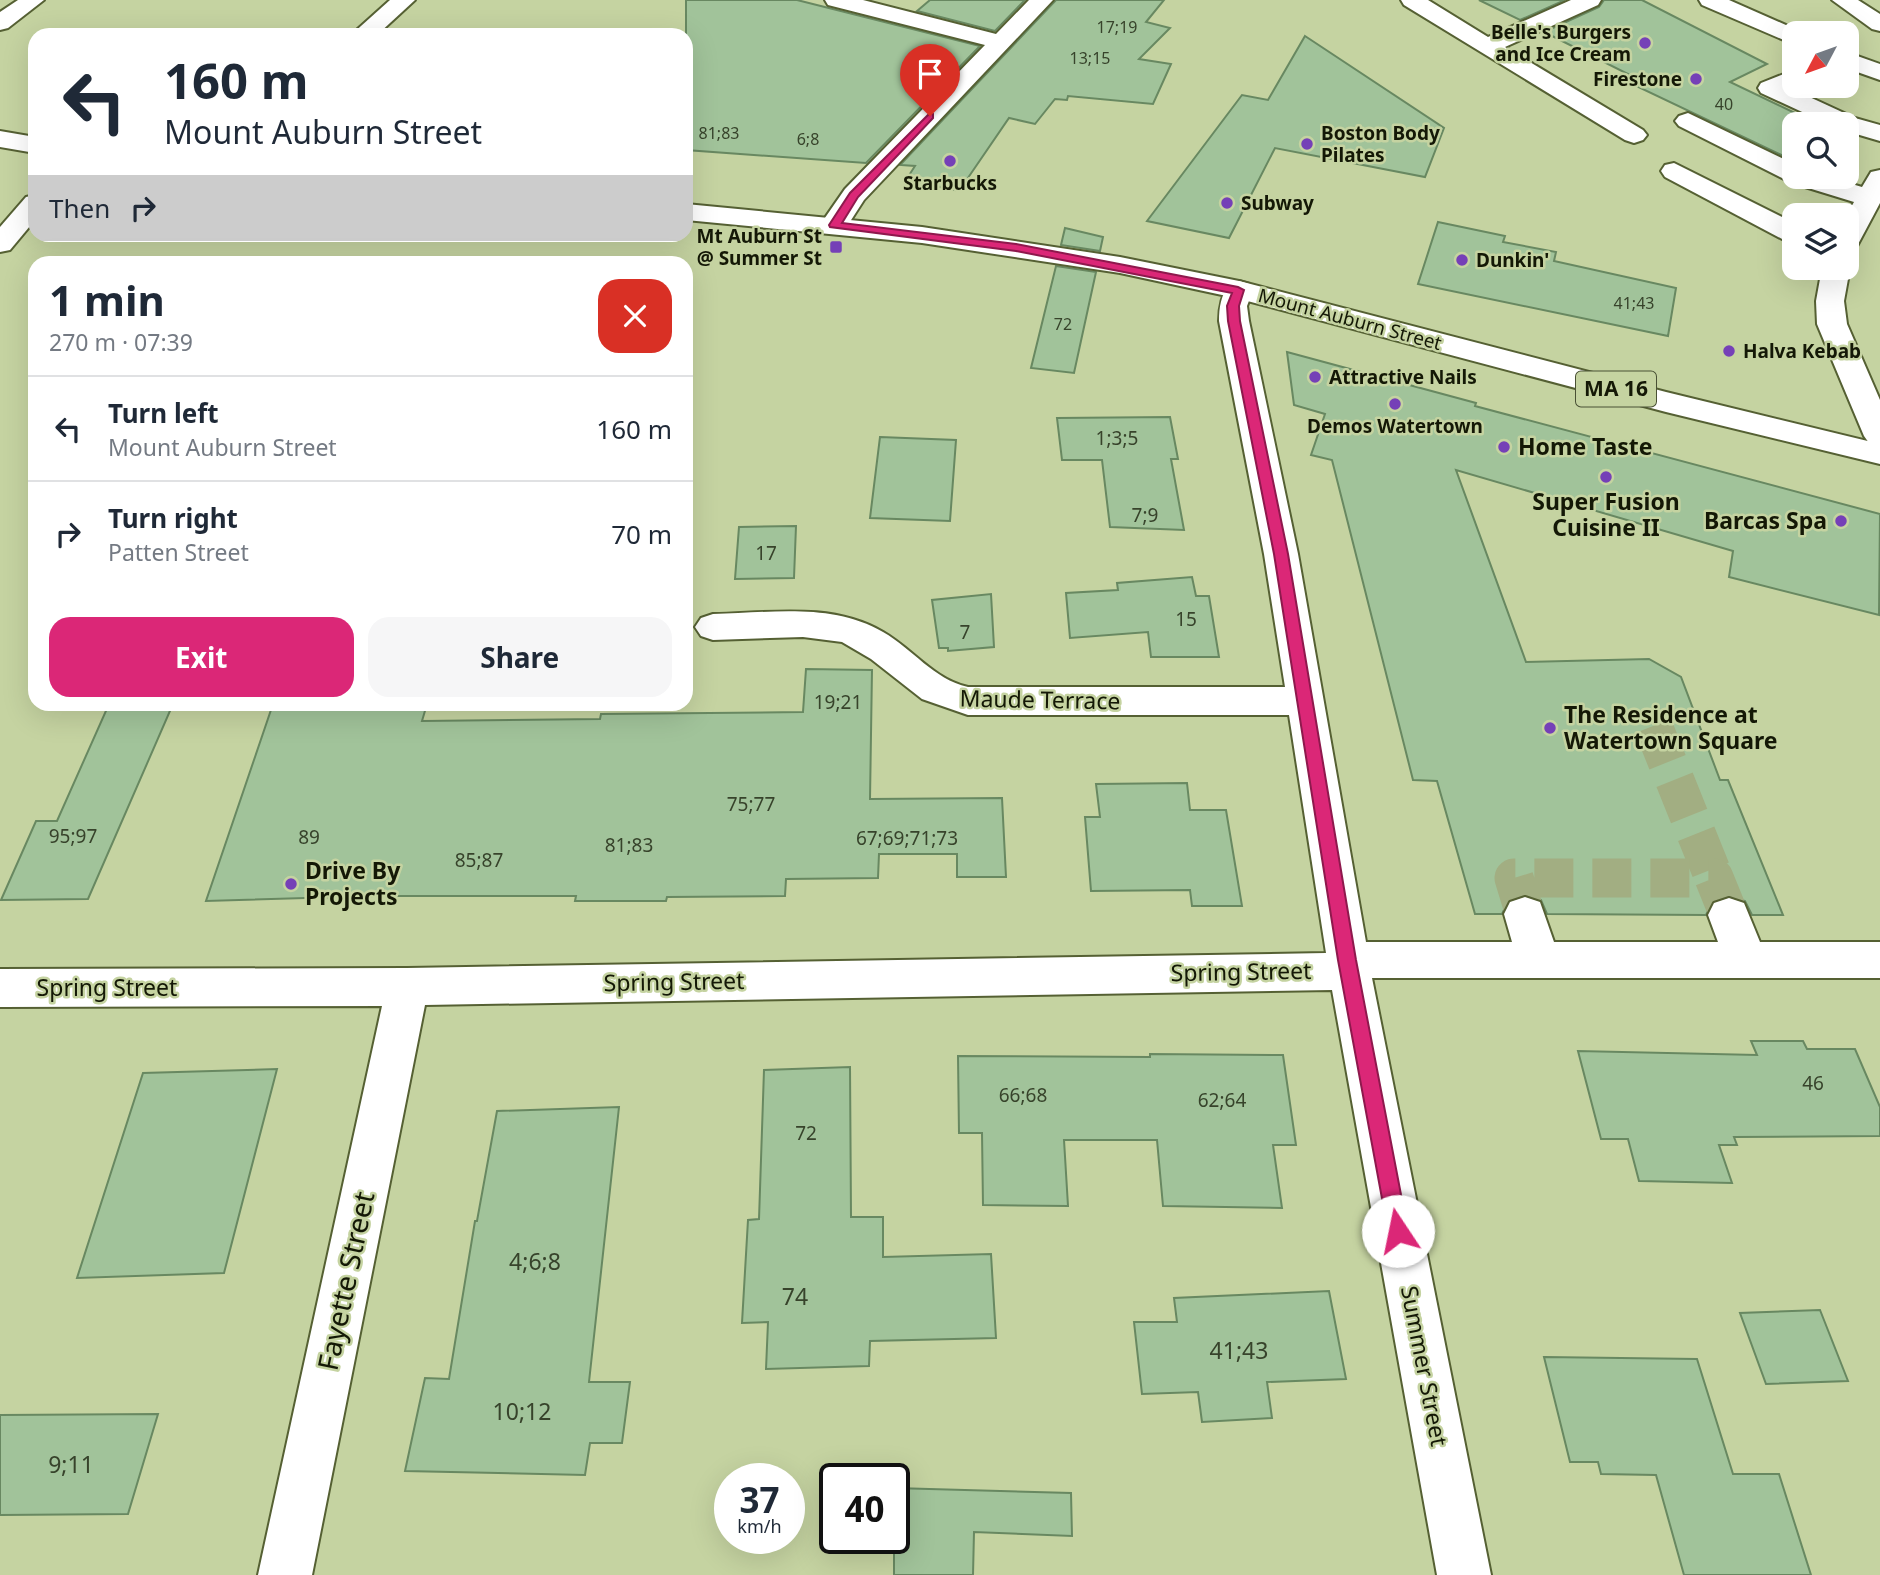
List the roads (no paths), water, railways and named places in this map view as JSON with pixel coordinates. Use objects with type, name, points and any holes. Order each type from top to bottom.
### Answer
[{"type":"street","points":[[0,23],[33,0]]},
{"type":"street","points":[[371,28],[404,0]]},
{"type":"street","points":[[836,0],[1001,42]]},
{"type":"street","points":[[834,225],[854,195],[1042,0]]},
{"type":"street","points":[[1412,0],[1633,135]]},
{"type":"street","points":[[1487,46],[1590,0]]},
{"type":"street","points":[[1710,0],[1782,31]]},
{"type":"street","points":[[1843,0],[1880,24]]},
{"type":"street","points":[[1859,64],[1880,73]]},
{"type":"street","points":[[1782,82],[1770,88],[1782,94]]},
{"type":"street","points":[[1792,98],[1846,123],[1880,133]]},
{"type":"street","points":[[1688,121],[1782,168]]},
{"type":"street","points":[[0,139],[28,144]]},
{"type":"street","points":[[1674,171],[1782,227]]},
{"type":"street","points":[[1859,218],[1875,188]]},
{"type":"street","points":[[0,244],[28,211]]},
{"type":"street","name":"Mount Auburn Street","points":[[693,213],[834,225],[1016,248],[1238,290],[1654,399],[1880,454]]},
{"type":"street","points":[[1834,280],[1830,300],[1832,324],[1880,436]]},
{"type":"street","name":"Summer Street","points":[[1238,290],[1233,306],[1234,321],[1281,554],[1348,965],[1464,1575]]},
{"type":"street","name":"Maude Terrace","points":[[713,627],[817,625],[853,633],[887,653],[920,682],[954,699],[968,702],[1305,701]]},
{"type":"street","points":[[1525,914],[1538,960]]},
{"type":"street","points":[[1729,915],[1746,960]]},
{"type":"street","name":"Spring Street","points":[[0,988],[407,987],[1538,960],[1880,960]]},
{"type":"street","name":"Fayette Street","points":[[285,1575],[407,987]]},
{"type":"tunnel","points":[[1653,726],[1714,878]]},
{"type":"tunnel","points":[[1525,914],[1514,878],[1714,878]]},
{"type":"tunnel","points":[[1714,878],[1729,915]]},
{"type":"place","name":"Belle's Burgers and Ice Cream","points":[[1645,43]]},
{"type":"place","name":"Firestone","points":[[1696,79]]},
{"type":"place","name":"Boston Body Pilates","points":[[1307,144]]},
{"type":"place","name":"Starbucks","points":[[950,161]]},
{"type":"place","name":"Subway","points":[[1227,203]]},
{"type":"place","name":"Mt Auburn St @ Summer St","points":[[836,247]]},
{"type":"place","name":"Dunkin'","points":[[1462,260]]},
{"type":"place","name":"Halva Kebab","points":[[1729,351]]},
{"type":"place","name":"Attractive Nails","points":[[1315,377]]},
{"type":"place","name":"Demos Watertown","points":[[1395,404]]},
{"type":"place","name":"Home Taste","points":[[1504,447]]},
{"type":"place","name":"Super Fusion Cuisine II","points":[[1606,477]]},
{"type":"place","name":"Barcas Spa","points":[[1841,521]]},
{"type":"place","name":"The Residence at Watertown Square","points":[[1550,728]]},
{"type":"place","name":"Drive By Projects","points":[[291,884]]}]
